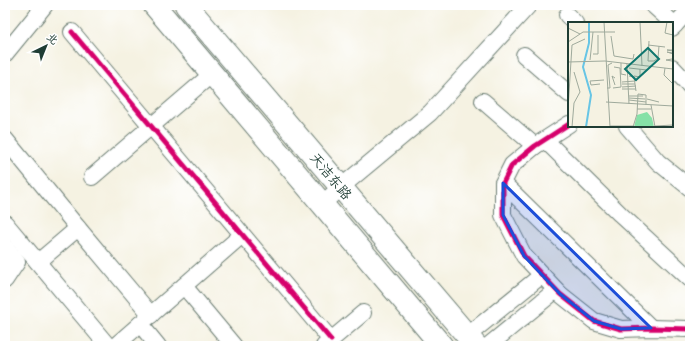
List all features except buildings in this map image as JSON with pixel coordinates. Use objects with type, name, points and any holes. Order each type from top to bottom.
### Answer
[{"type":"main road","name":"天洁东路","points":[[154,5],[442,346]]},
{"type":"main road","name":"天洁东路","points":[[186,5],[471,341]]},
{"type":"street","points":[[5,54],[45,5]]},
{"type":"street","points":[[322,204],[430,113],[529,5]]},
{"type":"street","points":[[653,5],[670,22]]},
{"type":"street","points":[[674,26],[690,9]]},
{"type":"street","points":[[72,32],[242,235],[327,343],[363,313]]},
{"type":"street","points":[[524,55],[568,93]]},
{"type":"street","points":[[673,68],[690,86]]},
{"type":"street","points":[[92,177],[212,74]]},
{"type":"street","points":[[483,101],[540,143],[690,279]]},
{"type":"street","points":[[568,125],[540,143],[512,165],[503,183],[503,215],[524,256],[560,294],[594,321],[621,330],[651,328],[690,329]]},
{"type":"street","points":[[628,127],[658,162],[690,188]]},
{"type":"street","points":[[5,139],[78,228],[146,319],[158,346]]},
{"type":"street","points":[[503,183],[651,328]]},
{"type":"street","points":[[5,223],[108,346]]},
{"type":"street","points":[[38,262],[78,228]]},
{"type":"street","points":[[115,346],[242,235]]},
{"type":"street","points":[[5,247],[17,262],[5,280]]},
{"type":"street","points":[[471,341],[542,275]]},
{"type":"street","points":[[184,286],[234,346]]},
{"type":"street","points":[[488,346],[556,290]]},
{"type":"highlighted area","points":[[503,183],[651,328],[621,329],[594,321],[560,294],[524,256],[503,215]]},
{"type":"cycle path","points":[[72,32],[331,340]]},
{"type":"cycle path","points":[[568,125],[535,146],[512,165],[503,183],[503,215],[524,256],[560,294],[594,321],[621,329],[690,329]]}]
